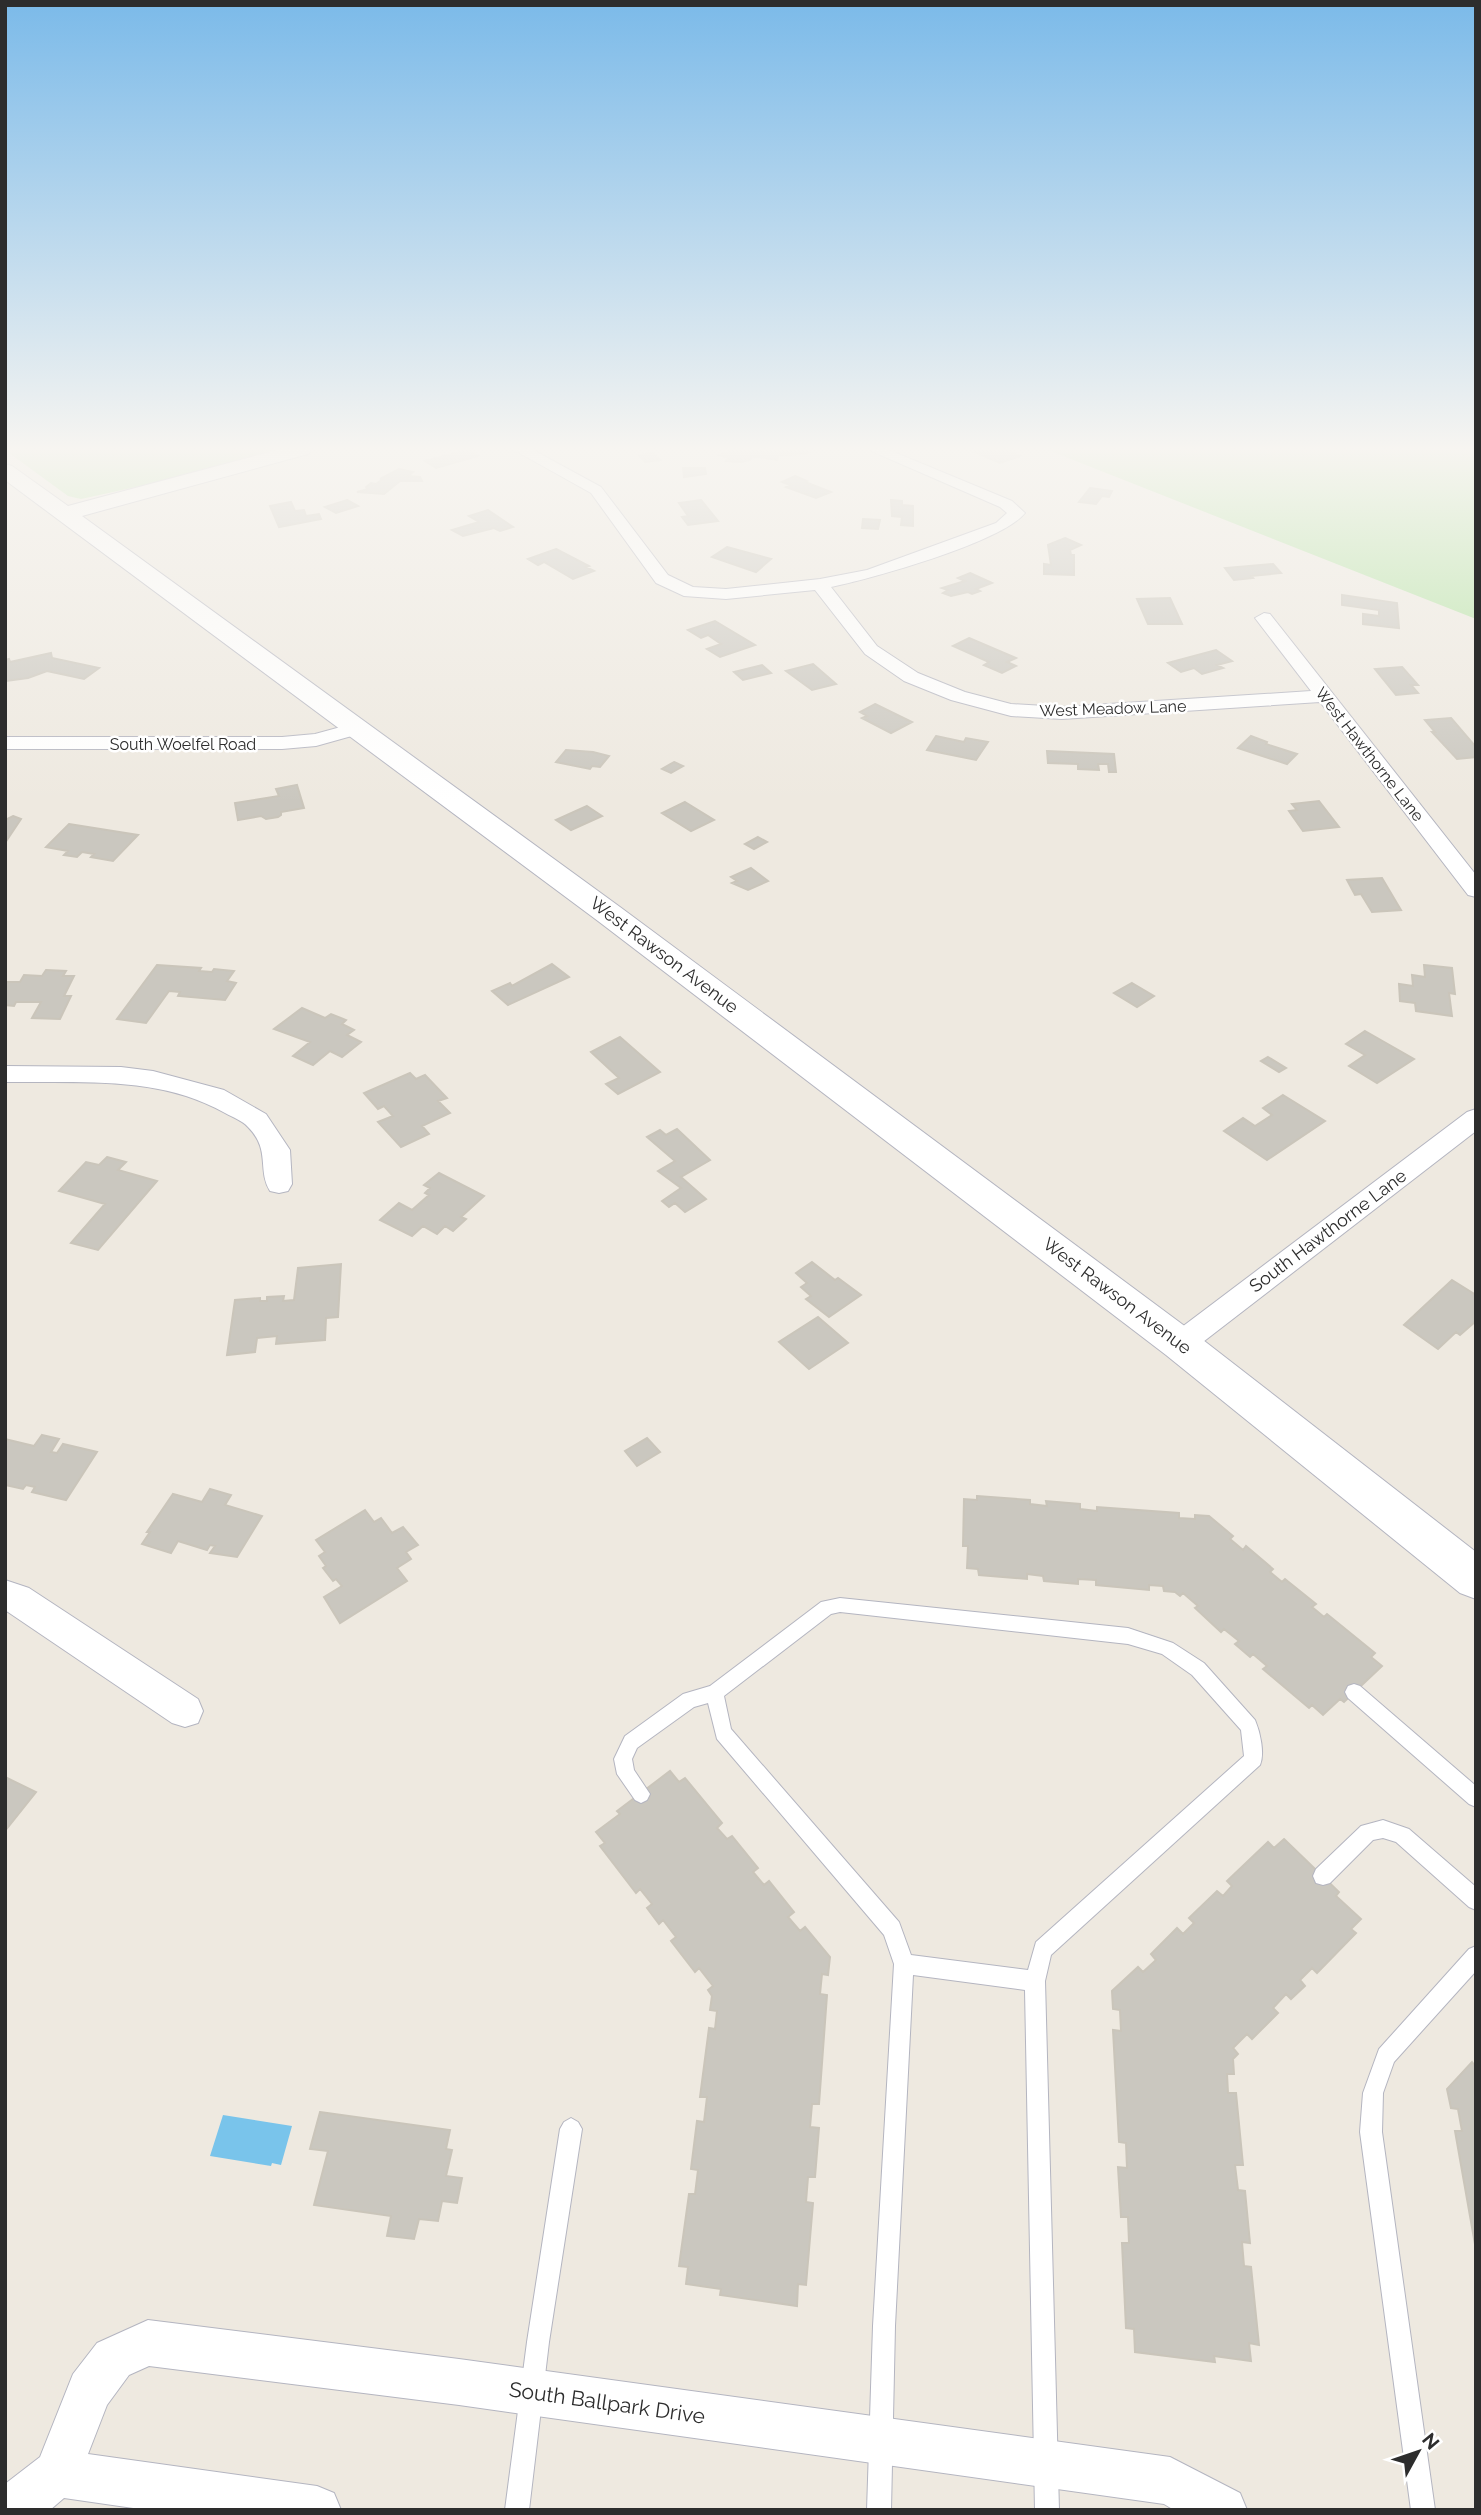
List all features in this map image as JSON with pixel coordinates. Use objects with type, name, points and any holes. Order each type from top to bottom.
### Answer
[{"type":"main road","name":"West Rawson Avenue","points":[[138,567],[359,728],[1180,1343],[1476,1579]]},
{"type":"main road","name":"West Rawson Avenue","points":[[1315,1450],[1476,1561]]},
{"type":"street","points":[[653,567],[662,579],[690,592],[726,594],[820,584],[892,567]]},
{"type":"street","name":"West Meadow Lane","points":[[820,584],[871,650],[891,664],[911,677],[958,696],[1012,710],[1062,713],[1325,696]]},
{"type":"street","name":"West Hawthorne Lane","points":[[1264,618],[1476,890]]},
{"type":"street","name":"South Woelfel Road","points":[[5,743],[282,743],[316,740],[359,728]]},
{"type":"street","points":[[5,1074],[121,1075],[153,1079],[215,1096],[257,1119],[277,1150],[279,1184]]},
{"type":"street","name":"South Hawthorne Lane","points":[[1180,1343],[1476,1118]]},
{"type":"street","points":[[5,1595],[17,1598],[185,1711]]},
{"type":"street","name":"South Ballpark Drive","points":[[12,2510],[57,2473],[89,2390],[113,2359],[148,2343],[531,2392],[1170,2481],[1223,2510]]},
{"type":"street","points":[[57,2473],[317,2510]]},
{"type":"lane","points":[[641,1794],[626,1774],[623,1759],[631,1742],[689,1700],[715,1693],[827,1607],[840,1605],[1128,1636],[1167,1648],[1198,1669],[1249,1726],[1254,1759],[1043,1949],[1035,1981],[1047,2510]]},
{"type":"lane","points":[[1354,1692],[1476,1798]]},
{"type":"lane","points":[[715,1693],[723,1733],[892,1929],[904,1964],[884,2326],[879,2510]]},
{"type":"lane","points":[[1323,1877],[1368,1832],[1383,1829],[1402,1835],[1476,1900]]},
{"type":"lane","points":[[1423,2510],[1371,2132],[1373,2093],[1386,2056],[1476,1956]]},
{"type":"lane","points":[[904,1964],[1035,1981]]},
{"type":"lane","points":[[517,2510],[531,2392],[571,2129]]},
{"type":"green space","points":[[1345,567],[1476,567],[1476,619]]},
{"type":"water","points":[[223,2115],[292,2126],[281,2165],[272,2163],[271,2166],[210,2156]]},
{"type":"building","points":[[553,567],[587,567],[594,571],[573,579]]},
{"type":"building","points":[[742,567],[761,567],[756,572]]},
{"type":"building","points":[[1044,567],[1074,567],[1074,575],[1044,574]]},
{"type":"building","points":[[1276,567],[1281,573],[1234,580],[1225,568]]},
{"type":"building","points":[[970,573],[992,583],[976,589],[980,591],[972,594],[968,592],[951,596],[943,593],[948,590],[942,588],[965,581],[958,578]]},
{"type":"building","points":[[1342,595],[1397,603],[1399,628],[1363,624],[1363,614],[1379,616],[1379,610],[1342,605]]},
{"type":"building","points":[[1170,598],[1182,624],[1148,624],[1137,599]]},
{"type":"building","points":[[715,621],[755,645],[720,657],[707,649],[721,644],[708,635],[701,638],[688,630]]},
{"type":"building","points":[[969,638],[1016,658],[1007,662],[1016,666],[1002,673],[984,665],[989,662],[953,646]]},
{"type":"building","points":[[1216,650],[1232,661],[1217,665],[1223,668],[1202,674],[1194,668],[1181,672],[1168,663]]},
{"type":"building","points":[[51,653],[52,658],[99,668],[84,679],[47,671],[28,678],[5,681],[5,660],[9,659],[10,662]]},
{"type":"building","points":[[813,664],[836,684],[812,690],[786,671]]},
{"type":"building","points":[[762,665],[771,673],[743,680],[734,672]]},
{"type":"building","points":[[1402,667],[1418,685],[1411,685],[1418,693],[1396,695],[1375,669]]},
{"type":"building","points":[[875,704],[912,722],[891,733],[862,718],[867,716],[860,712]]},
{"type":"building","points":[[1451,718],[1476,747],[1476,757],[1457,759],[1432,732],[1435,732],[1425,720]]},
{"type":"building","points":[[936,736],[964,742],[966,738],[988,742],[976,760],[927,750]]},
{"type":"building","points":[[1251,736],[1297,754],[1287,764],[1238,748]]},
{"type":"building","points":[[566,750],[609,756],[600,767],[592,766],[590,769],[556,762]]},
{"type":"building","points":[[1047,751],[1114,754],[1116,772],[1109,772],[1108,764],[1098,764],[1099,770],[1078,769],[1078,764],[1048,763]]},
{"type":"building","points":[[674,762],[683,766],[671,773],[662,769]]},
{"type":"building","points":[[297,785],[304,808],[281,812],[278,817],[266,819],[261,816],[238,820],[235,803],[279,796],[276,789]]},
{"type":"building","points":[[1319,801],[1339,827],[1303,831],[1289,811],[1297,810],[1292,804]]},
{"type":"building","points":[[685,802],[714,820],[691,831],[662,813]]},
{"type":"building","points":[[587,806],[602,816],[571,830],[556,820]]},
{"type":"building","points":[[13,816],[21,819],[5,843],[5,820]]},
{"type":"building","points":[[69,824],[138,835],[113,861],[91,857],[94,854],[82,852],[77,857],[64,855],[68,851],[46,847]]},
{"type":"building","points":[[758,837],[767,842],[754,849],[745,844]]},
{"type":"building","points":[[751,868],[768,881],[748,890],[732,883],[737,881],[731,877]]},
{"type":"building","points":[[1382,878],[1401,910],[1372,912],[1361,894],[1355,895],[1347,880]]},
{"type":"building","points":[[552,964],[569,977],[508,1005],[492,991],[510,983],[512,986]]},
{"type":"building","points":[[157,965],[201,968],[199,971],[234,971],[227,981],[236,983],[225,1000],[178,996],[180,992],[169,991],[146,1023],[117,1019]]},
{"type":"building","points":[[1424,965],[1452,968],[1455,994],[1449,993],[1452,1016],[1416,1011],[1415,1003],[1400,1001],[1399,984],[1413,986],[1412,975],[1425,977]]},
{"type":"building","points":[[46,970],[66,971],[63,976],[74,976],[64,996],[71,996],[60,1019],[32,1018],[41,1002],[5,1005],[5,982],[20,982],[24,975],[42,976]]},
{"type":"building","points":[[1132,983],[1154,996],[1137,1007],[1114,993]]},
{"type":"building","points":[[302,1008],[325,1018],[331,1014],[346,1020],[342,1024],[354,1030],[347,1035],[361,1042],[342,1057],[330,1051],[313,1065],[293,1056],[310,1042],[274,1029]]},
{"type":"building","points":[[1365,1031],[1414,1059],[1377,1083],[1349,1066],[1365,1055],[1346,1044]]},
{"type":"building","points":[[620,1037],[660,1072],[618,1094],[606,1084],[619,1078],[591,1052]]},
{"type":"building","points":[[1268,1057],[1286,1068],[1279,1072],[1261,1061]]},
{"type":"building","points":[[410,1073],[416,1079],[425,1075],[447,1098],[438,1101],[450,1113],[422,1126],[429,1134],[401,1147],[378,1122],[393,1116],[384,1106],[378,1109],[364,1093]]},
{"type":"building","points":[[1283,1095],[1325,1121],[1267,1160],[1224,1131],[1243,1118],[1255,1126],[1272,1115],[1263,1108]]},
{"type":"building","points":[[677,1129],[710,1160],[681,1177],[706,1199],[685,1212],[675,1203],[669,1207],[662,1201],[681,1188],[658,1171],[675,1161],[647,1137],[660,1130],[666,1135]]},
{"type":"building","points":[[107,1157],[126,1162],[118,1170],[157,1181],[98,1250],[71,1243],[105,1204],[59,1191],[86,1162],[99,1165]]},
{"type":"building","points":[[439,1173],[484,1196],[461,1217],[466,1219],[453,1231],[445,1226],[437,1234],[423,1226],[412,1236],[380,1220],[399,1203],[412,1210],[429,1195],[425,1193],[430,1188],[424,1185]]},
{"type":"building","points":[[812,1262],[861,1295],[829,1317],[806,1299],[811,1296],[801,1287],[807,1283],[796,1273]]},
{"type":"building","points":[[341,1264],[338,1317],[326,1318],[325,1340],[276,1344],[277,1336],[257,1338],[255,1352],[227,1355],[235,1300],[260,1298],[260,1301],[267,1301],[267,1297],[284,1296],[283,1301],[294,1300],[298,1268]]},
{"type":"building","points":[[1452,1280],[1476,1295],[1476,1321],[1460,1335],[1456,1332],[1438,1349],[1404,1325]]},
{"type":"building","points":[[818,1317],[848,1343],[809,1369],[779,1342]]},
{"type":"building","points":[[42,1435],[59,1439],[51,1452],[57,1453],[63,1444],[97,1452],[66,1500],[32,1492],[35,1487],[26,1485],[23,1489],[5,1485],[5,1439],[34,1446]]},
{"type":"building","points":[[647,1438],[660,1452],[637,1466],[625,1451]]},
{"type":"building","points":[[210,1489],[231,1495],[225,1505],[262,1516],[237,1557],[210,1553],[215,1546],[210,1545],[207,1550],[178,1541],[171,1553],[142,1544],[173,1494],[202,1502]]},
{"type":"building","points":[[977,1496],[1030,1500],[1030,1504],[1047,1506],[1046,1501],[1080,1504],[1080,1509],[1097,1511],[1097,1507],[1179,1513],[1179,1518],[1209,1516],[1233,1536],[1230,1539],[1243,1550],[1246,1546],[1273,1569],[1270,1572],[1282,1582],[1285,1579],[1316,1604],[1312,1607],[1324,1617],[1327,1614],[1375,1653],[1371,1657],[1382,1666],[1344,1702],[1340,1699],[1323,1715],[1312,1705],[1309,1708],[1263,1669],[1267,1666],[1253,1654],[1250,1657],[1235,1644],[1239,1641],[1224,1629],[1221,1632],[1183,1593],[1180,1596],[1175,1592],[1164,1591],[1163,1586],[1149,1585],[1149,1590],[1096,1585],[1096,1580],[1078,1579],[1078,1584],[1044,1581],[1043,1576],[1027,1574],[1027,1579],[979,1575],[978,1569],[967,1568],[968,1546],[963,1546],[964,1499],[977,1500]]},
{"type":"building","points":[[365,1510],[374,1522],[381,1518],[392,1533],[403,1527],[418,1545],[406,1552],[411,1559],[397,1568],[407,1581],[340,1623],[324,1597],[342,1586],[336,1579],[333,1581],[323,1568],[326,1566],[319,1556],[325,1552],[316,1540]]},
{"type":"building","points":[[670,1771],[679,1782],[685,1778],[722,1823],[717,1828],[727,1839],[732,1836],[758,1868],[753,1872],[764,1885],[769,1881],[794,1912],[788,1917],[800,1931],[805,1927],[830,1957],[828,1975],[822,1974],[820,1994],[827,1995],[819,2104],[812,2104],[810,2127],[819,2128],[815,2177],[808,2177],[806,2202],[813,2203],[806,2285],[798,2284],[797,2306],[720,2295],[721,2289],[686,2284],[688,2267],[679,2266],[689,2194],[695,2194],[698,2170],[691,2169],[697,2121],[704,2122],[707,2097],[700,2097],[709,2028],[715,2029],[717,2011],[710,2010],[712,1996],[708,1990],[713,1986],[699,1968],[695,1972],[671,1941],[676,1937],[663,1920],[659,1924],[647,1908],[652,1904],[640,1889],[636,1893],[600,1846],[605,1843],[596,1832],[620,1814],[617,1811]]},
{"type":"building","points":[[5,1777],[36,1792],[5,1831]]},
{"type":"building","points":[[1284,1839],[1339,1892],[1336,1896],[1361,1919],[1351,1929],[1356,1933],[1317,1973],[1312,1968],[1300,1980],[1305,1986],[1291,1999],[1286,1994],[1273,2008],[1278,2013],[1252,2039],[1247,2034],[1233,2048],[1238,2054],[1233,2059],[1234,2074],[1227,2074],[1228,2093],[1236,2093],[1243,2165],[1235,2165],[1238,2190],[1245,2191],[1250,2243],[1242,2242],[1244,2266],[1251,2267],[1259,2345],[1249,2343],[1251,2361],[1214,2356],[1215,2362],[1135,2352],[1134,2329],[1126,2328],[1122,2243],[1129,2243],[1128,2217],[1121,2217],[1118,2167],[1127,2168],[1126,2143],[1119,2142],[1113,2030],[1121,2031],[1120,2010],[1113,2009],[1112,1991],[1138,1967],[1143,1972],[1156,1960],[1151,1954],[1177,1928],[1183,1934],[1194,1923],[1189,1918],[1217,1891],[1223,1896],[1232,1886],[1227,1881],[1268,1842],[1274,1848]]},
{"type":"building","points":[[1472,2062],[1476,2067],[1476,2250],[1455,2131],[1462,2131],[1458,2109],[1451,2108],[1447,2089]]},
{"type":"building","points":[[320,2112],[450,2130],[446,2149],[452,2150],[446,2176],[462,2178],[457,2203],[442,2201],[438,2221],[419,2219],[414,2239],[387,2236],[391,2216],[314,2205],[328,2151],[310,2149]]}]
